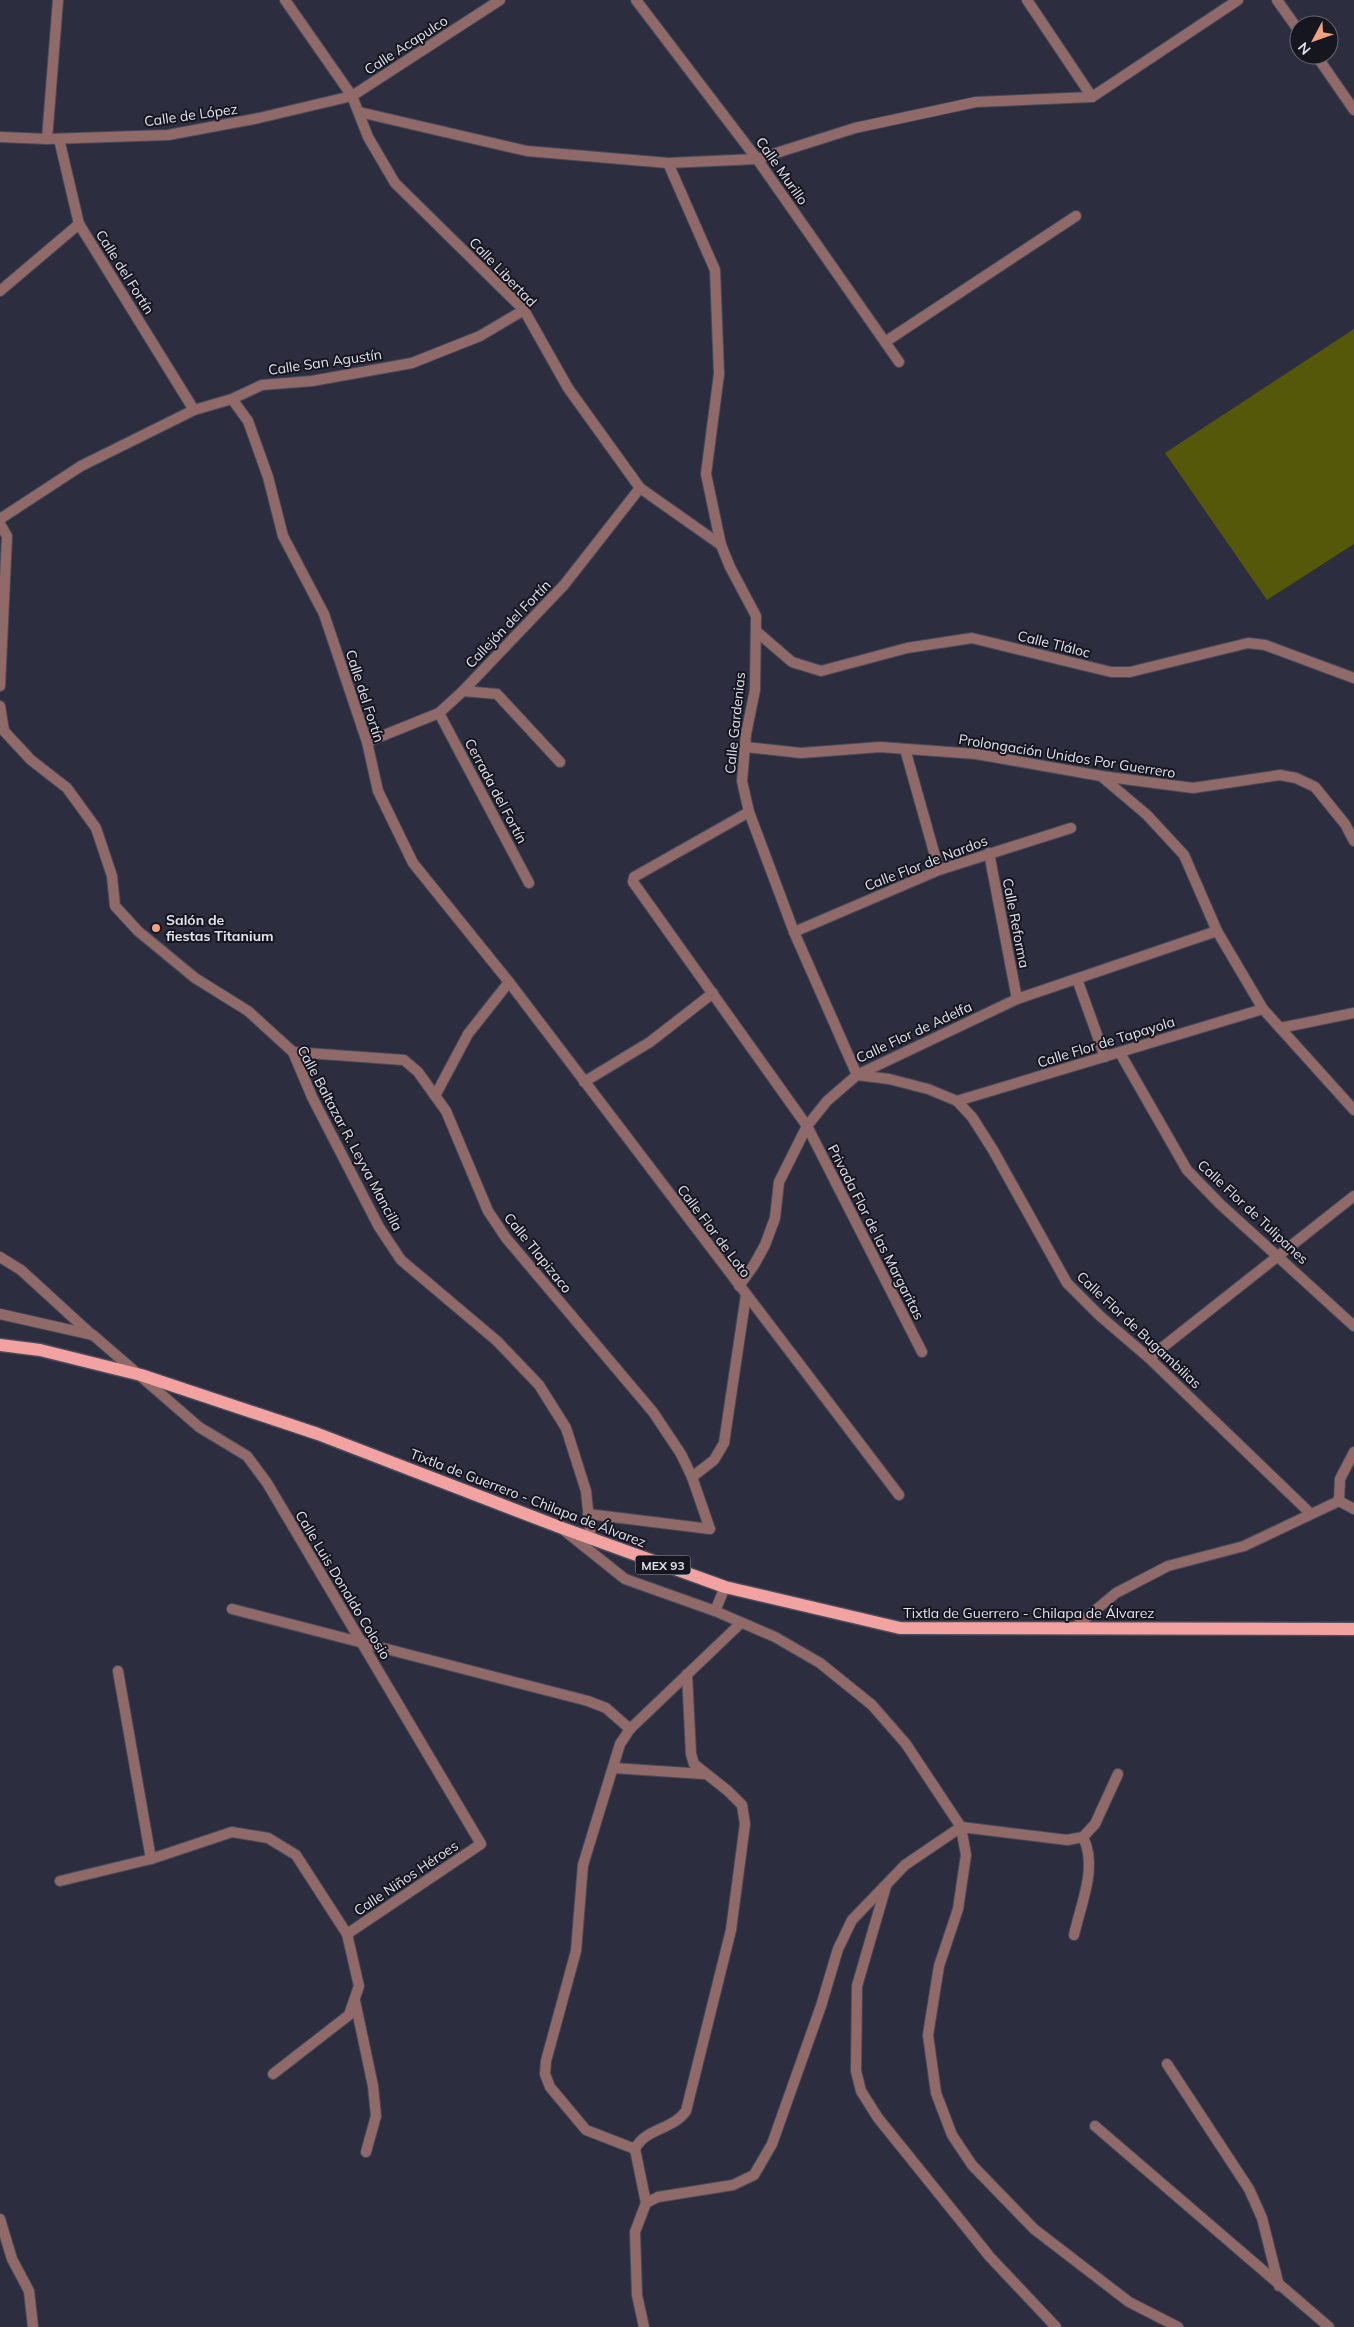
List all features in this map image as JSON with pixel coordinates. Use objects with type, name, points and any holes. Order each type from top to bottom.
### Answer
[{"type":"main road","name":"Tixtla de Guerrero - Chilapa de Álvarez","points":[[0,1345],[40,1350],[141,1375],[318,1434],[591,1539],[725,1587],[900,1628],[1354,1629]]},
{"type":"street","points":[[48,139],[58,0]]},
{"type":"street","name":"Calle Libertad","points":[[285,0],[352,96],[368,137],[395,183],[524,310],[568,388],[640,488],[721,545]]},
{"type":"street","name":"Calle Acapulco","points":[[352,96],[500,0]]},
{"type":"street","name":"Calle Murillo","points":[[636,0],[757,159],[899,362]]},
{"type":"street","points":[[1027,0],[1092,97]]},
{"type":"street","points":[[359,112],[527,151],[668,163],[757,159],[855,128],[976,102],[1092,97],[1238,0]]},
{"type":"street","points":[[1278,0],[1289,16]]},
{"type":"street","points":[[1323,65],[1354,110]]},
{"type":"street","name":"Calle de López","points":[[0,137],[59,139],[168,135],[260,118],[352,96]]},
{"type":"street","name":"Calle del Fortín","points":[[59,139],[79,224],[194,410]]},
{"type":"street","name":"Calle Gardenias","points":[[668,163],[715,270],[719,374],[706,474],[721,545],[730,567],[756,616],[755,690],[745,747],[742,781],[749,812],[794,932],[857,1075]]},
{"type":"street","points":[[885,342],[1076,216]]},
{"type":"street","points":[[0,291],[79,224]]},
{"type":"street","name":"Calle San Agustín","points":[[0,520],[81,466],[194,410],[262,386],[312,381],[412,363],[480,336],[524,310]]},
{"type":"street","name":"Calle del Fortín","points":[[232,398],[248,421],[268,477],[283,536],[324,614],[366,742],[378,792],[413,863],[509,982]]},
{"type":"street","name":"Callejón del Fortín","points":[[366,742],[439,713],[564,585],[640,488]]},
{"type":"street","points":[[0,524],[7,536],[0,686]]},
{"type":"street","name":"Calle Tláloc","points":[[756,631],[792,662],[821,672],[907,648],[972,638],[1103,670],[1130,672],[1248,643],[1265,645],[1354,678]]},
{"type":"street","points":[[462,691],[497,694],[560,762]]},
{"type":"street","name":"Calle Baltazar R. Leyva Mancilla","points":[[0,706],[4,731],[32,760],[67,788],[96,828],[112,876],[115,906],[138,931],[195,978],[248,1011],[293,1052],[312,1096],[379,1228],[401,1260],[497,1341],[539,1385],[566,1428],[586,1491],[591,1539]]},
{"type":"street","name":"Cerrada del Fortín","points":[[439,713],[529,883]]},
{"type":"street","name":"Prolongación Unidos Por Guerrero","points":[[745,747],[801,752],[880,747],[976,754],[1101,776],[1193,788],[1280,775],[1296,778],[1315,787],[1345,824],[1354,841]]},
{"type":"street","points":[[905,749],[940,870]]},
{"type":"street","points":[[1101,776],[1146,815],[1184,855],[1217,931],[1263,1009],[1354,1110]]},
{"type":"street","points":[[584,1082],[650,1042],[712,993],[633,882],[634,877],[749,812]]},
{"type":"street","name":"Calle Flor de Nardos","points":[[794,932],[940,870],[1071,828]]},
{"type":"street","name":"Calle Reforma","points":[[989,853],[1017,999]]},
{"type":"street","name":"Calle Flor de Adelfa","points":[[739,1286],[765,1245],[775,1218],[779,1182],[806,1126],[827,1101],[857,1075],[1017,999],[1217,931]]},
{"type":"street","points":[[1077,979],[1105,1057]]},
{"type":"street","points":[[435,1096],[468,1034],[509,982]]},
{"type":"street","name":"Calle Flor de Loto","points":[[509,982],[899,1495]]},
{"type":"street","name":"Privada Flor de las Margaritas","points":[[712,993],[806,1126],[922,1352]]},
{"type":"street","name":"Calle Flor de Tapayola","points":[[958,1101],[1263,1009]]},
{"type":"street","points":[[1280,1028],[1354,1013]]},
{"type":"street","name":"Calle Tlapizaco","points":[[293,1052],[404,1060],[418,1072],[446,1111],[488,1211],[506,1238],[653,1412],[681,1454],[692,1478],[710,1529],[588,1514]]},
{"type":"street","name":"Calle Flor de Tulipanes","points":[[1120,1053],[1187,1170],[1220,1204],[1279,1255],[1354,1326]]},
{"type":"street","name":"Calle Flor de Bugambilias","points":[[857,1075],[889,1079],[928,1089],[958,1101],[972,1116],[993,1150],[1067,1283],[1100,1316],[1149,1358],[1311,1514]]},
{"type":"street","points":[[1149,1358],[1354,1196]]},
{"type":"street","name":"Calle Luis Donaldo Colosio","points":[[0,1257],[21,1270],[93,1336],[141,1375],[199,1427],[247,1456],[267,1483],[482,1844]]},
{"type":"street","points":[[692,1478],[714,1460],[724,1443],[746,1295]]},
{"type":"street","points":[[0,1314],[93,1336]]},
{"type":"street","points":[[1339,1501],[1340,1479],[1354,1452]]},
{"type":"street","points":[[1074,1628],[1116,1593],[1168,1566],[1244,1546],[1339,1501]]},
{"type":"street","points":[[1339,1501],[1354,1509]]},
{"type":"street","points":[[562,1528],[625,1579],[741,1622],[775,1637],[820,1663],[872,1705],[906,1744],[961,1827],[966,1855],[958,1909],[939,1966],[928,2035],[936,2092],[952,2135],[972,2165],[1034,2229],[1129,2302],[1178,2327]]},
{"type":"street","points":[[715,1611],[725,1587]]},
{"type":"street","points":[[232,1609],[588,1701],[606,1708],[630,1729]]},
{"type":"street","points":[[635,2149],[586,2130],[550,2087],[545,2074],[546,2061],[576,1951],[583,1865],[620,1744],[630,1729],[741,1622]]},
{"type":"street","points":[[118,1671],[151,1859]]},
{"type":"street","points":[[644,2327],[637,2295],[635,2232],[643,2208],[635,2149],[644,2136],[673,2124],[686,2111],[731,1930],[745,1824],[742,1805],[728,1791],[704,1774],[694,1764],[691,1754],[687,1674]]},
{"type":"street","points":[[613,1768],[704,1774]]},
{"type":"street","points":[[643,2208],[658,2198],[733,2185],[754,2175],[772,2144],[821,2006],[838,1950],[852,1920],[905,1865],[961,1827],[1068,1840],[1083,1837],[1095,1824],[1118,1774]]},
{"type":"street","points":[[60,1881],[151,1859],[232,1832],[268,1838],[296,1855],[346,1934],[359,1986],[349,2015],[273,2074]]},
{"type":"street","points":[[1074,1934],[1090,1866],[1089,1849],[1083,1837]]},
{"type":"street","name":"Calle Niños Héroes","points":[[346,1934],[482,1844]]},
{"type":"street","points":[[887,1882],[857,1986],[856,2071],[860,2091],[878,2118],[990,2257],[1056,2327]]},
{"type":"street","points":[[355,2001],[373,2086],[376,2116],[366,2152]]},
{"type":"street","points":[[1167,2064],[1248,2189],[1262,2218],[1279,2286]]},
{"type":"street","points":[[1095,2126],[1329,2327]]},
{"type":"street","points":[[0,2219],[12,2259],[29,2291],[33,2327]]},
{"type":"shaded area","points":[[1354,329],[1354,544],[1267,600],[1165,453]]},
{"type":"place","name":"Salón de fiestas Titanium","points":[[156,928]]}]
